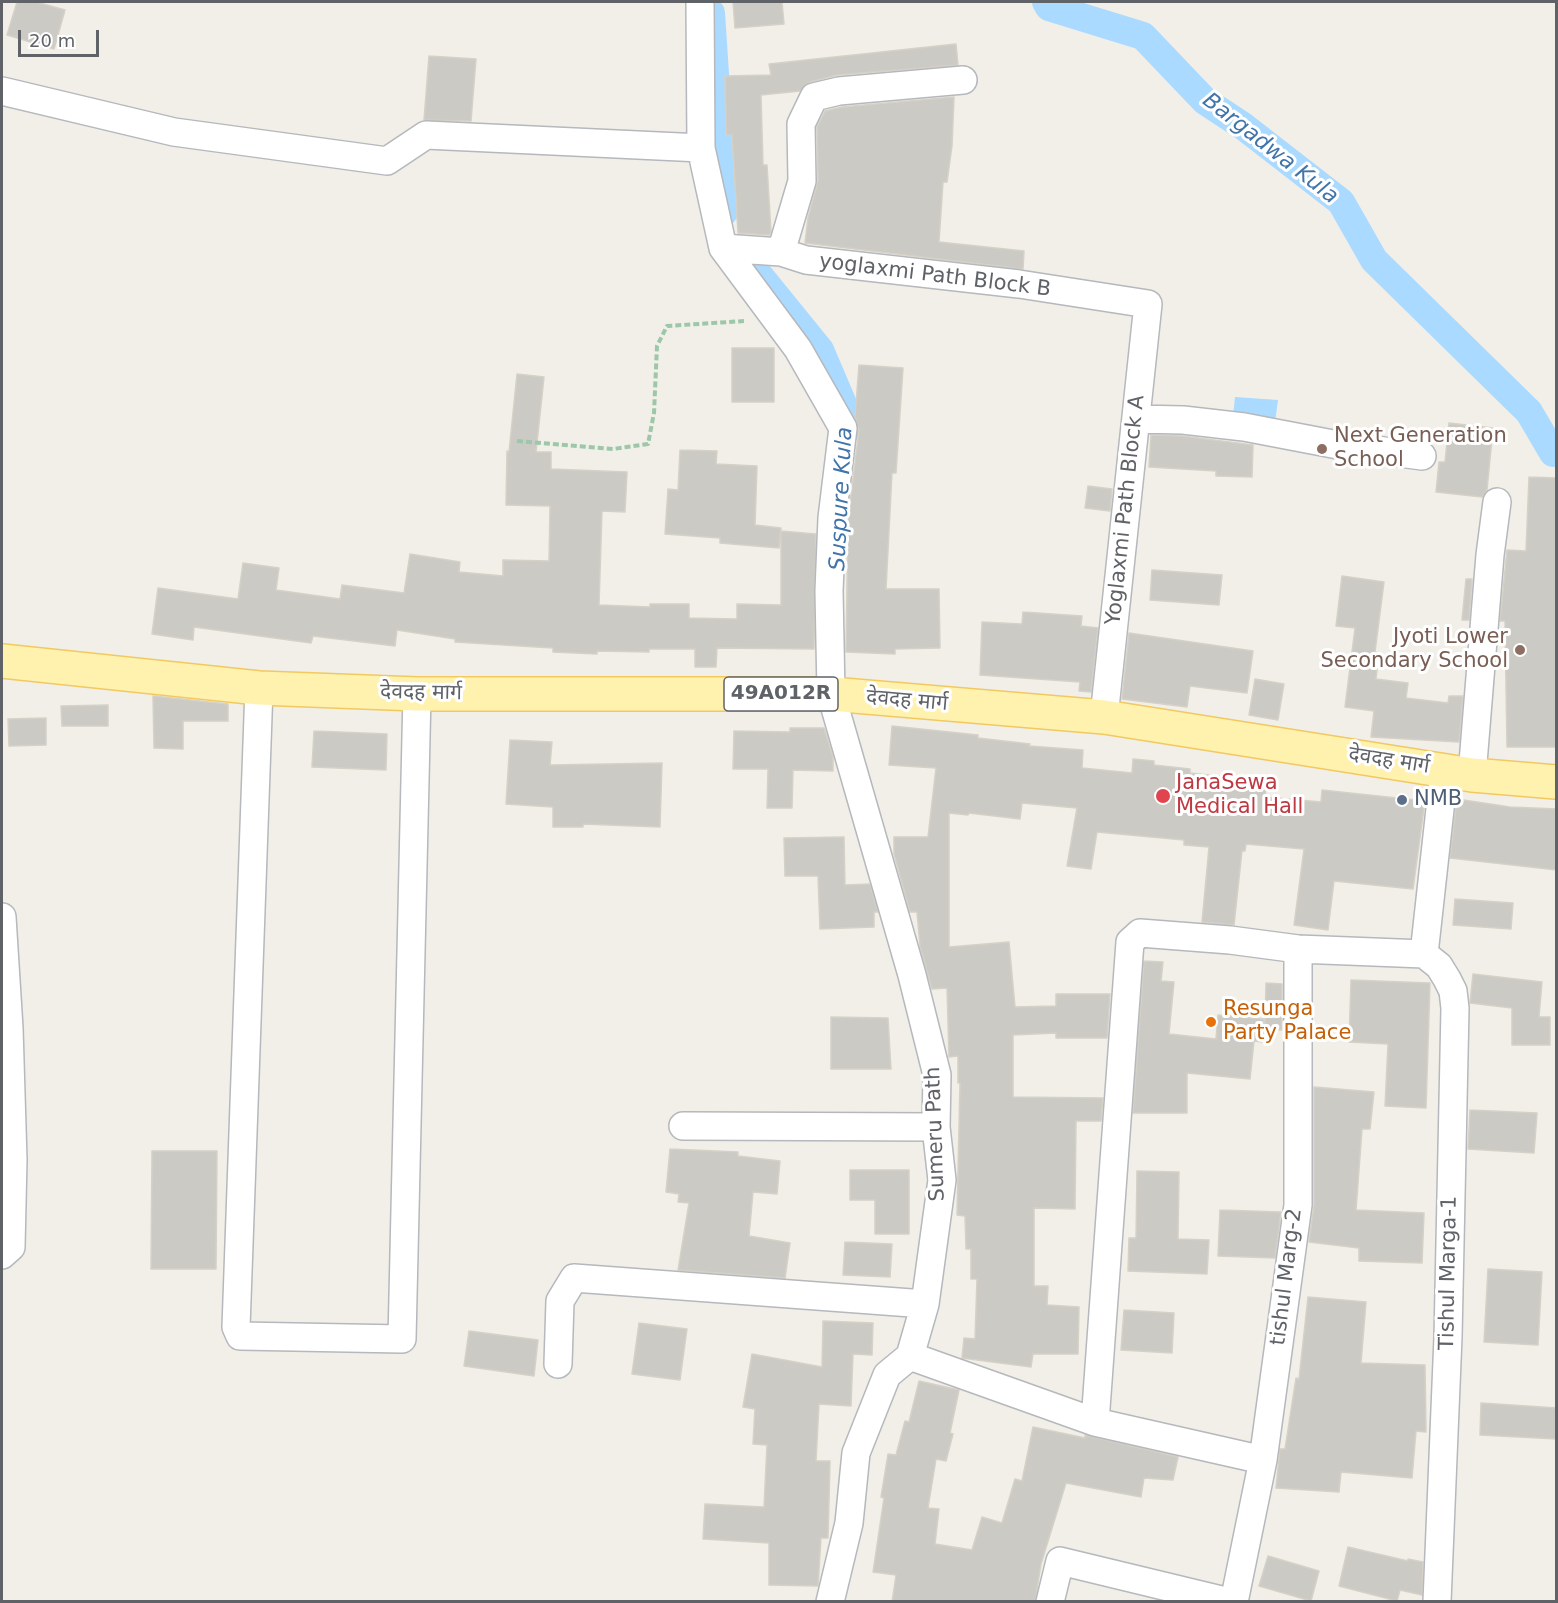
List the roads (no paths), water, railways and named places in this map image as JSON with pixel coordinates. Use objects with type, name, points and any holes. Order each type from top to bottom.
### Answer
[{"type":"main road","name":"देवदह मार्ग","points":[[2,661],[259,688],[417,694],[831,694],[1104,717],[1461,773],[1557,782]]},
{"type":"street","points":[[700,2],[701,148],[723,248]]},
{"type":"street","points":[[781,252],[802,181],[801,124],[814,97],[839,91],[963,80]]},
{"type":"street","points":[[2,91],[174,132],[387,160],[426,135],[701,148]]},
{"type":"street","name":"yoglaxmi Path Block B","points":[[723,248],[781,252],[806,261],[1019,284],[1148,304]]},
{"type":"street","name":"Sumeru Path","points":[[723,248],[778,319],[824,391],[843,428],[831,549],[831,694],[937,1075],[936,1127],[942,1180],[925,1304],[910,1356]]},
{"type":"street","name":"Yoglaxmi Path Block A","points":[[1104,717],[1148,304]]},
{"type":"street","points":[[1136,419],[1183,420],[1244,427],[1338,445],[1422,456]]},
{"type":"street","points":[[1095,1422],[1130,942],[1140,933],[1230,940],[1298,949],[1424,954],[1443,782],[1461,773],[1497,502]]},
{"type":"street","points":[[259,688],[236,1328],[240,1335],[402,1339],[417,694]]},
{"type":"street","points":[[2,917],[9,1029],[13,1160],[11,1247],[2,1255]]},
{"type":"street","name":"tishul Marg-2","points":[[1232,1602],[1263,1460],[1298,1205],[1298,949]]},
{"type":"street","name":"Tishul Marga-1","points":[[1424,954],[1439,966],[1447,978],[1453,991],[1455,1008],[1448,1337],[1437,1602]]},
{"type":"street","points":[[683,1126],[936,1127]]},
{"type":"street","points":[[558,1364],[560,1301],[574,1278],[925,1304]]},
{"type":"street","points":[[830,1602],[849,1523],[856,1453],[887,1375],[910,1356],[1095,1422],[1263,1460]]},
{"type":"street","points":[[1050,1602],[1060,1561],[1232,1602]]},
{"type":"water","points":[[1235,397],[1278,400],[1274,430],[1232,426]]},
{"type":"waterway","name":"Bargadwa Kula","points":[[1046,2],[1049,7],[1143,36],[1205,101],[1243,126],[1341,202],[1374,260],[1529,412],[1553,453]]},
{"type":"waterway","name":"Suspure Kula","points":[[711,13],[724,212]]},
{"type":"waterway","name":"Suspure Kula","points":[[755,270],[820,350],[846,411],[847,429]]},
{"type":"place","name":"Next Generation School","points":[[1322,449]]},
{"type":"place","name":"Jyoti Lower Secondary School","points":[[1520,650]]},
{"type":"place","name":"JanaSewa Medical Hall","points":[[1163,796]]},
{"type":"place","name":"NMB","points":[[1402,800]]},
{"type":"place","name":"Resunga Party Palace","points":[[1211,1022]]}]
